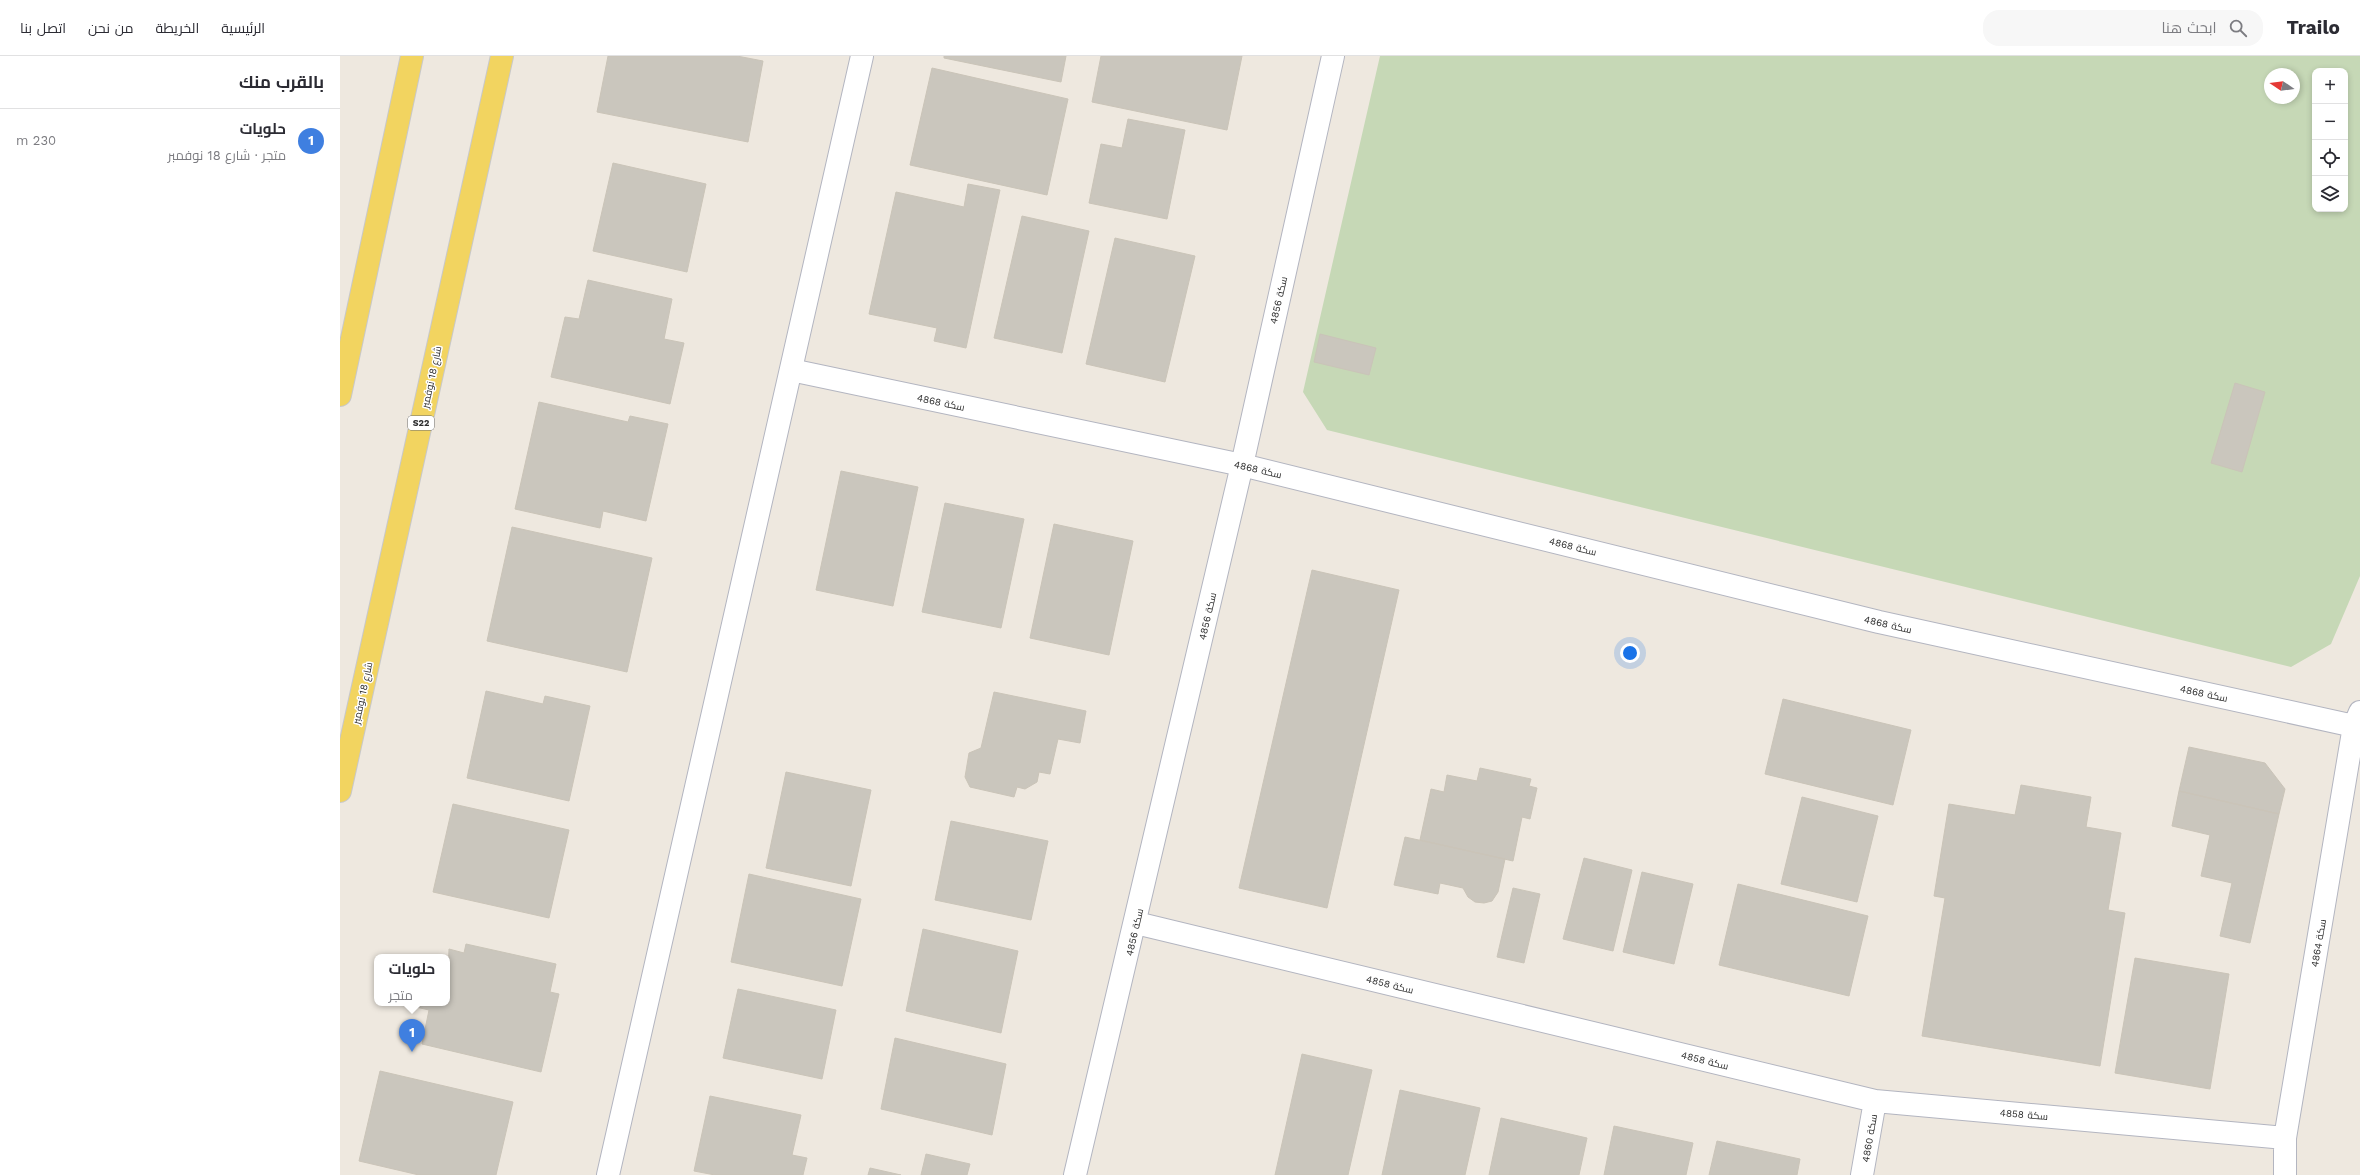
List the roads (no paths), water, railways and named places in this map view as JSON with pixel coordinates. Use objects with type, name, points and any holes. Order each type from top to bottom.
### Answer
[{"type":"main road","points":[[340,395],[412,56]]},
{"type":"main road","name":"شارع 18 نوفمبر","points":[[340,791],[502,56]]},
{"type":"street","points":[[608,1175],[862,56]]},
{"type":"street","name":"سكة 4856","points":[[1075,1175],[1136,923],[1242,465],[1333,56]]},
{"type":"street","name":"سكة 4868","points":[[791,370],[1242,465],[1880,622],[2357,719]]},
{"type":"street","name":"سكة 4864","points":[[2285,1175],[2285,1138],[2357,719]]},
{"type":"street","name":"سكة 4858","points":[[1136,923],[1875,1101],[2285,1138]]},
{"type":"street","name":"سكة 4860","points":[[1862,1175],[1875,1101]]},
{"type":"place","name":"حلويات","points":[[412,1052]]}]
